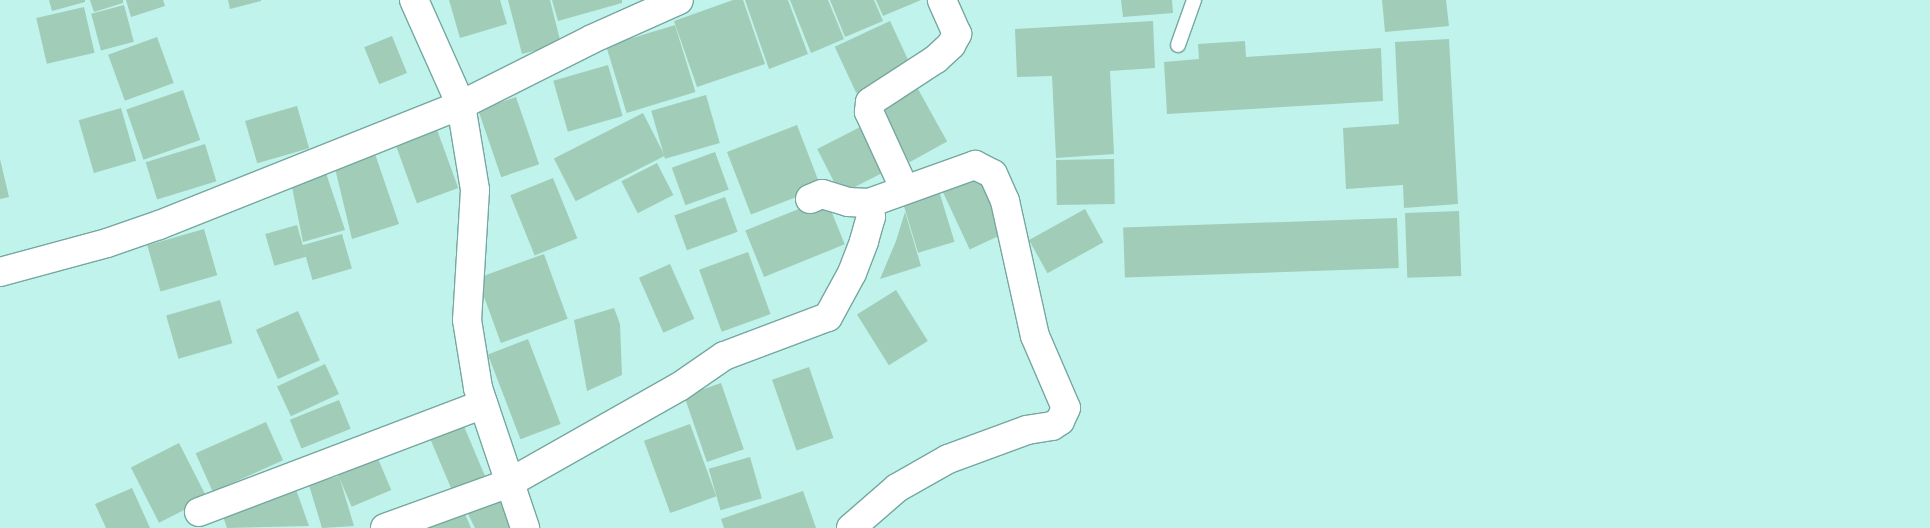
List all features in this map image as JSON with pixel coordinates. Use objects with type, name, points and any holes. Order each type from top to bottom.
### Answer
[{"type":"street","points":[[414,0],[461,105],[475,190],[466,320],[483,404],[525,528]]},
{"type":"street","points":[[0,272],[107,243],[461,105],[592,39],[679,0]]},
{"type":"street","points":[[904,188],[869,112],[870,102],[936,59],[951,45],[957,34],[942,0]]},
{"type":"street","points":[[810,199],[822,194],[848,202],[869,203],[904,188],[975,165],[993,174],[1005,201],[1035,336],[1066,408],[1060,421],[1052,426],[1027,430],[940,464],[897,488],[851,528]]},
{"type":"street","points":[[385,528],[509,483],[679,387],[724,356],[828,317],[852,273],[864,241],[871,217],[869,203]]},
{"type":"street","points":[[199,512],[483,404]]},
{"type":"lane","points":[[1178,45],[1194,0]]},
{"type":"building","points":[[49,0],[85,0],[85,2],[52,11]]},
{"type":"building","points":[[90,0],[123,0],[123,3],[94,12]]},
{"type":"building","points":[[126,0],[163,0],[165,6],[131,17]]},
{"type":"building","points":[[228,0],[261,0],[261,1],[230,9]]},
{"type":"building","points":[[449,0],[500,0],[507,24],[460,38]]},
{"type":"building","points":[[508,0],[550,0],[561,44],[522,54]]},
{"type":"building","points":[[552,0],[622,0],[622,3],[558,21]]},
{"type":"building","points":[[733,0],[743,0],[765,64],[697,87],[674,21]]},
{"type":"building","points":[[745,0],[788,0],[808,54],[769,69]]},
{"type":"building","points":[[790,0],[828,0],[844,39],[811,53]]},
{"type":"building","points":[[830,0],[874,0],[883,21],[845,37]]},
{"type":"building","points":[[876,0],[921,0],[883,16]]},
{"type":"building","points":[[1121,0],[1172,0],[1173,13],[1123,17]]},
{"type":"building","points":[[1382,0],[1446,0],[1449,26],[1385,32]]},
{"type":"building","points":[[124,5],[134,42],[101,51],[91,14]]},
{"type":"building","points":[[84,7],[95,53],[47,64],[36,18]]},
{"type":"building","points":[[890,21],[912,67],[856,93],[835,47]]},
{"type":"building","points":[[1153,21],[1155,68],[1110,71],[1114,154],[1056,158],[1052,76],[1017,77],[1015,29]]},
{"type":"building","points":[[675,25],[695,92],[627,113],[606,46]]},
{"type":"building","points":[[392,36],[407,73],[379,84],[364,47]]},
{"type":"building","points":[[157,37],[174,83],[125,101],[108,55]]},
{"type":"building","points":[[1449,39],[1458,204],[1404,208],[1403,185],[1346,189],[1343,128],[1399,124],[1395,42]]},
{"type":"building","points":[[1245,41],[1246,57],[1381,48],[1383,101],[1167,114],[1164,62],[1199,59],[1198,44]]},
{"type":"building","points":[[608,65],[623,116],[568,132],[553,81]]},
{"type":"building","points":[[918,89],[947,141],[909,162],[880,110]]},
{"type":"building","points":[[183,90],[200,140],[144,160],[126,110]]},
{"type":"building","points":[[706,95],[720,143],[665,159],[651,111]]},
{"type":"building","points":[[516,97],[539,164],[501,177],[478,110]]},
{"type":"building","points":[[297,106],[309,148],[257,163],[245,121]]},
{"type":"building","points":[[121,108],[136,161],[94,173],[79,120]]},
{"type":"building","points":[[643,113],[665,156],[576,201],[554,158]]},
{"type":"building","points":[[868,123],[891,168],[840,194],[817,149]]},
{"type":"building","points":[[797,125],[821,188],[751,214],[727,152]]},
{"type":"building","points":[[436,127],[458,188],[417,203],[395,142]]},
{"type":"building","points":[[205,144],[216,181],[157,199],[146,162]]},
{"type":"building","points":[[374,151],[399,224],[352,239],[334,164]]},
{"type":"building","points":[[715,152],[729,190],[685,205],[672,168]]},
{"type":"building","points":[[0,159],[9,197],[0,199]]},
{"type":"building","points":[[1114,159],[1115,204],[1057,205],[1056,160]]},
{"type":"building","points":[[657,163],[673,195],[638,213],[621,181]]},
{"type":"building","points":[[324,167],[345,230],[303,242],[291,182]]},
{"type":"building","points":[[978,175],[1005,233],[970,249],[943,191]]},
{"type":"building","points":[[553,178],[577,238],[535,255],[510,195]]},
{"type":"building","points":[[939,191],[954,242],[918,253],[903,202]]},
{"type":"building","points":[[725,197],[738,232],[687,250],[674,215]]},
{"type":"building","points":[[826,198],[845,244],[764,277],[745,231]]},
{"type":"building","points":[[1085,209],[1103,242],[1047,273],[1029,240]]},
{"type":"building","points":[[1459,211],[1461,276],[1407,278],[1405,213]]},
{"type":"building","points":[[905,212],[921,266],[880,279],[896,241]]},
{"type":"building","points":[[1397,218],[1399,268],[1125,278],[1123,228]]},
{"type":"building","points":[[297,225],[306,257],[274,266],[265,234]]},
{"type":"building","points":[[204,229],[217,275],[161,291],[147,245]]},
{"type":"building","points":[[342,234],[352,269],[313,280],[303,245]]},
{"type":"building","points":[[748,252],[771,314],[722,332],[699,270]]},
{"type":"building","points":[[544,254],[568,319],[501,343],[477,278]]},
{"type":"building","points":[[670,264],[694,319],[663,333],[639,278]]},
{"type":"building","points":[[896,290],[928,341],[889,365],[857,314]]},
{"type":"building","points":[[220,300],[232,343],[179,359],[166,315]]},
{"type":"building","points":[[614,308],[620,324],[622,375],[587,391],[574,320]]},
{"type":"building","points":[[298,311],[320,360],[278,379],[256,330]]},
{"type":"building","points":[[528,339],[561,424],[520,439],[488,354]]},
{"type":"building","points":[[325,364],[339,394],[291,416],[277,386]]},
{"type":"building","points":[[809,367],[833,438],[797,451],[772,380]]},
{"type":"building","points":[[721,383],[744,449],[707,462],[684,396]]},
{"type":"building","points":[[339,400],[351,429],[301,449],[290,420]]},
{"type":"building","points":[[460,417],[485,476],[452,490],[427,431]]},
{"type":"building","points":[[266,422],[283,460],[213,492],[196,453]]},
{"type":"building","points":[[690,424],[716,496],[670,513],[644,441]]},
{"type":"building","points":[[179,443],[207,498],[159,523],[131,468]]},
{"type":"building","points":[[376,454],[391,490],[352,507],[336,471]]},
{"type":"building","points":[[750,457],[762,498],[721,510],[709,469]]},
{"type":"building","points":[[339,476],[354,526],[322,528],[309,485]]},
{"type":"building","points":[[293,481],[309,526],[227,528],[220,508]]},
{"type":"building","points":[[132,488],[150,528],[106,528],[95,504]]},
{"type":"building","points":[[803,491],[816,528],[724,528],[721,519]]},
{"type":"building","points":[[506,494],[523,528],[475,528],[466,510]]},
{"type":"building","points":[[465,514],[471,528],[427,528]]}]
